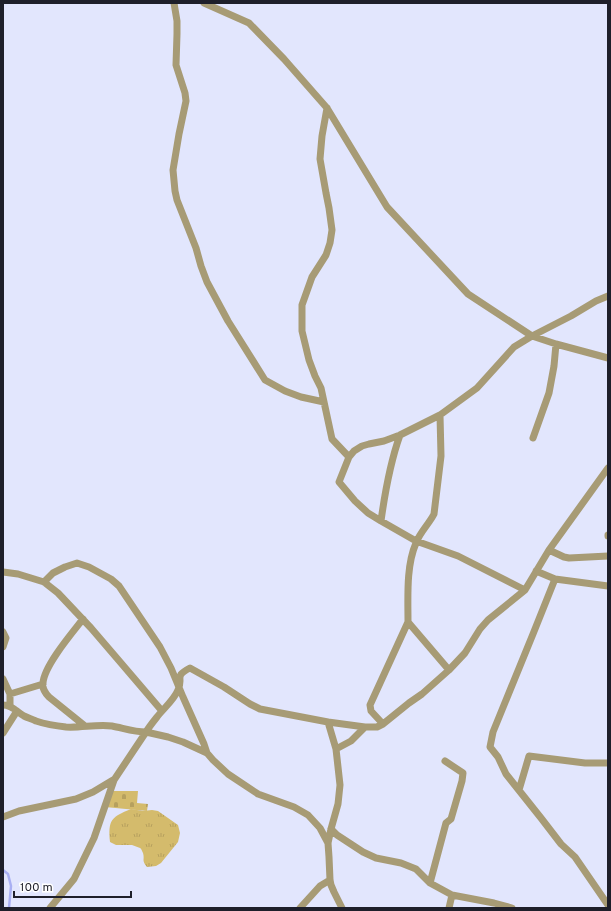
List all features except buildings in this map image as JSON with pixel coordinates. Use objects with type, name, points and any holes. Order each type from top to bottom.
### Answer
[{"type":"street","points":[[174,3],[177,21],[176,65],[186,101],[179,134],[174,170],[175,191],[201,266],[228,321],[265,380],[285,391],[301,397],[324,402]]},
{"type":"street","points":[[204,3],[249,23],[284,59],[327,108],[387,207],[468,294],[532,336],[608,358]]},
{"type":"street","points":[[327,108],[320,159],[332,230],[330,244],[326,255],[312,277],[302,305],[302,331],[314,376],[321,388],[332,439],[349,457]]},
{"type":"street","points":[[525,590],[458,556],[416,541],[381,521],[368,513],[355,501],[339,482],[349,457],[354,451],[362,446],[384,441],[400,435],[440,415],[477,388],[514,348],[532,336],[608,296]]},
{"type":"street","points":[[533,438],[549,393],[556,344]]},
{"type":"street","points":[[384,724],[371,711],[370,705],[408,622],[408,582],[412,552],[416,541],[431,521],[434,514],[441,456],[440,415]]},
{"type":"street","points":[[381,521],[393,454],[400,435]]},
{"type":"street","points":[[50,908],[74,879],[85,858],[96,833],[114,780],[146,732],[176,694],[179,687],[180,675],[183,671],[190,668],[260,709],[328,722],[365,727],[377,727],[384,724],[408,703],[422,694],[449,670],[465,653],[480,629],[488,620],[525,590],[549,550],[607,471]]},
{"type":"street","points":[[549,550],[569,558],[608,556]]},
{"type":"street","points":[[44,582],[54,573],[77,563],[89,567],[112,579],[124,593],[160,647],[172,668],[207,753],[228,774],[258,794],[308,815],[320,828],[328,843]]},
{"type":"street","points":[[536,571],[555,579],[608,586]]},
{"type":"street","points":[[3,572],[18,574],[44,582],[58,593],[122,662],[162,711]]},
{"type":"street","points":[[555,579],[493,732],[490,747],[498,757],[506,774],[561,844],[575,857],[608,905]]},
{"type":"street","points":[[83,619],[64,643],[50,665],[42,684],[45,693],[49,697],[85,726]]},
{"type":"street","points":[[408,622],[449,670]]},
{"type":"street","points":[[3,632],[6,638],[3,647]]},
{"type":"street","points":[[3,680],[10,694],[6,706],[24,716],[49,724],[67,727],[96,725],[112,726],[139,732],[146,732],[183,742],[207,753]]},
{"type":"street","points":[[10,694],[42,684]]},
{"type":"street","points":[[3,733],[17,711]]},
{"type":"street","points":[[328,722],[336,749],[340,785],[338,804],[328,843],[330,880],[342,908]]},
{"type":"street","points":[[336,749],[351,741],[365,727]]},
{"type":"street","points":[[519,790],[529,756],[585,763],[608,763]]},
{"type":"street","points":[[430,883],[446,823],[451,819],[454,810],[463,773],[445,761]]},
{"type":"street","points":[[3,817],[19,811],[76,799],[93,792],[114,780]]},
{"type":"street","points":[[331,829],[336,835],[363,852],[376,858],[401,863],[416,869],[430,883],[452,895],[512,908]]},
{"type":"street","points":[[300,908],[320,886],[330,880]]},
{"type":"street","points":[[449,908],[452,895]]},
{"type":"green space","points":[[110,791],[138,791],[137,803],[148,804],[147,811],[105,807]]},
{"type":"green space","points":[[131,809],[158,811],[178,825],[180,833],[178,842],[161,863],[156,866],[147,867],[144,863],[144,855],[140,848],[132,845],[116,845],[110,842],[110,824],[112,820],[119,814]]},
{"type":"waterway","points":[[3,870],[8,874],[11,886],[9,908]]}]
